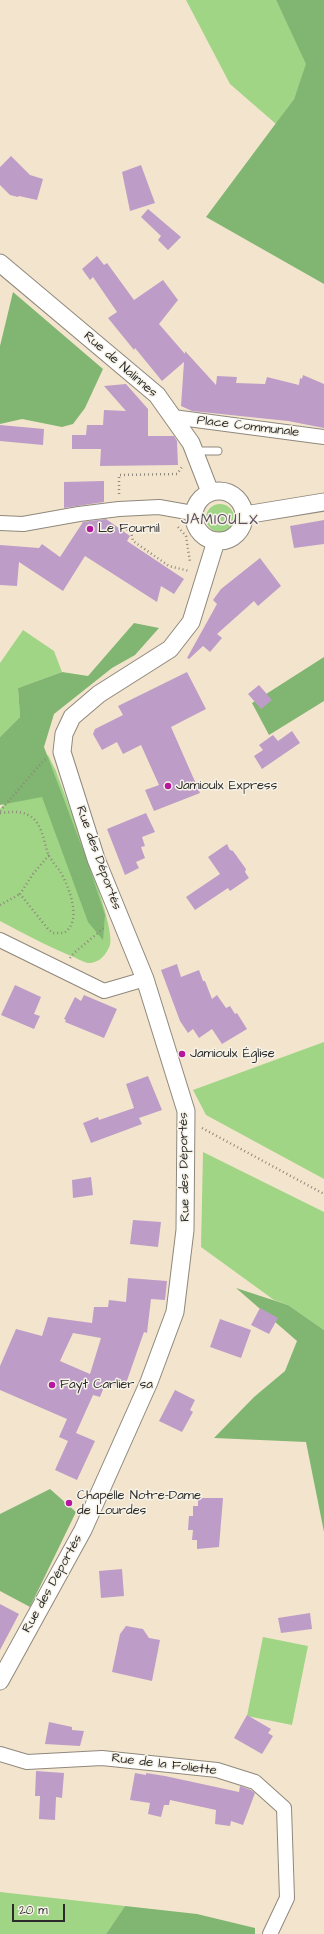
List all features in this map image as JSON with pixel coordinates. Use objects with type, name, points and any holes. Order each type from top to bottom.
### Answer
[{"type":"street","name":"Rue de Nalinnes","points":[[0,263],[157,395],[193,447],[210,492]]},
{"type":"street","name":"Place Communale","points":[[173,417],[324,437]]},
{"type":"street","points":[[222,490],[235,495],[243,505],[245,515],[242,528],[232,539],[221,542],[209,540],[197,530],[193,513],[199,500],[210,492],[222,490]]},
{"type":"street","points":[[245,515],[324,502]]},
{"type":"street","points":[[0,523],[23,524],[79,514],[119,509],[159,507],[193,513]]},
{"type":"street","points":[[198,573],[216,541]]},
{"type":"street","name":"Rue des Déportés","points":[[0,1681],[83,1530],[149,1382],[175,1312],[185,1230],[186,1111],[145,979],[96,859],[62,752],[64,734],[72,717],[99,694],[170,649],[191,622],[198,573]]},
{"type":"street","points":[[0,940],[104,991],[145,979]]},
{"type":"street","name":"Rue de la Foliette","points":[[0,1754],[27,1762],[102,1758],[217,1770],[255,1782],[284,1808],[287,1898],[270,1934]]},
{"type":"lane","points":[[193,447],[218,451]]},
{"type":"path","points":[[119,509],[119,475],[177,474],[183,467],[193,447]]},
{"type":"path","points":[[100,511],[131,532],[133,541],[169,566],[198,573]]},
{"type":"path","points":[[174,524],[181,529],[186,536],[191,557],[198,573]]},
{"type":"path","points":[[0,812],[44,760],[62,752]]},
{"type":"path","points":[[0,812],[17,811],[30,816],[37,823],[49,855],[61,872],[69,889],[74,916],[72,926],[68,931],[59,934],[54,933],[48,929],[20,894]]},
{"type":"path","points":[[0,906],[20,894],[33,874],[49,855]]},
{"type":"path","points":[[63,970],[74,953],[119,915]]},
{"type":"path","points":[[185,1121],[212,1132],[324,1194]]},
{"type":"green space","points":[[186,0],[276,0],[307,64],[294,99],[276,124],[230,84]]},
{"type":"green space","points":[[276,0],[324,0],[324,284],[206,217],[294,99],[306,64]]},
{"type":"green space","points":[[13,292],[103,369],[85,408],[73,424],[62,427],[22,419],[0,424],[0,346]]},
{"type":"green space","points":[[220,504],[230,508],[234,518],[230,528],[220,532],[210,528],[206,518],[210,508]]},
{"type":"green space","points":[[134,623],[159,628],[135,655],[112,668],[54,714],[44,747],[88,863],[105,915],[103,940],[88,922],[42,797],[0,805],[0,737],[20,717],[18,688],[62,672],[88,676]]},
{"type":"green space","points":[[23,630],[54,651],[62,672],[18,688],[20,717],[0,737],[0,663]]},
{"type":"green space","points":[[324,657],[324,701],[269,735],[252,703]]},
{"type":"green space","points":[[48,755],[56,771],[89,861],[106,914],[110,933],[110,945],[102,958],[92,963],[84,962],[62,952],[0,921],[0,809],[41,758]]},
{"type":"green space","points":[[324,1042],[324,1179],[206,1115],[193,1090]]},
{"type":"green space","points":[[203,1152],[324,1212],[324,1330],[288,1305],[274,1300],[201,1247]]},
{"type":"green space","points":[[236,1288],[288,1305],[324,1330],[324,1532],[306,1442],[214,1438],[254,1397],[285,1371],[297,1341]]},
{"type":"green space","points":[[50,1489],[76,1512],[30,1607],[0,1591],[0,1514]]},
{"type":"green space","points":[[263,1637],[308,1646],[292,1725],[247,1716]]},
{"type":"green space","points":[[0,1892],[125,1906],[106,1934],[0,1934]]},
{"type":"green space","points":[[125,1906],[197,1914],[255,1928],[255,1934],[106,1934]]},
{"type":"building","points":[[11,156],[30,175],[43,179],[37,200],[10,195],[0,185],[0,167]]},
{"type":"building","points":[[141,165],[155,203],[130,211],[122,172]]},
{"type":"building","points":[[148,209],[181,237],[168,250],[158,240],[161,236],[141,217]]},
{"type":"building","points":[[97,256],[104,265],[107,263],[134,300],[163,280],[178,300],[159,324],[185,354],[185,351],[216,385],[217,376],[237,377],[236,383],[265,384],[267,377],[299,385],[300,378],[302,379],[303,375],[324,384],[324,428],[288,421],[192,411],[181,406],[184,362],[162,381],[135,348],[134,350],[108,318],[117,312],[93,277],[90,280],[82,269]]},
{"type":"building","points":[[126,384],[148,409],[148,436],[174,436],[177,441],[178,465],[100,466],[101,449],[72,449],[72,435],[86,435],[87,425],[103,425],[104,410],[126,411],[104,386]]},
{"type":"building","points":[[0,425],[44,429],[43,445],[0,441]]},
{"type":"building","points":[[104,481],[104,502],[64,508],[64,482]]},
{"type":"building","points":[[106,519],[130,536],[127,541],[184,579],[174,594],[161,586],[157,602],[85,556],[63,591],[19,562],[17,586],[0,585],[0,545],[39,548],[42,544],[60,557],[83,522]]},
{"type":"building","points":[[324,520],[324,544],[294,548],[290,526]]},
{"type":"building","points":[[260,558],[281,586],[258,606],[254,601],[217,634],[222,638],[210,652],[203,646],[189,659],[187,658],[217,604],[213,600],[221,589]]},
{"type":"building","points":[[187,672],[206,709],[171,727],[200,793],[154,811],[145,790],[159,785],[141,745],[123,754],[117,742],[102,750],[93,734],[95,729],[123,715],[118,706]]},
{"type":"building","points":[[259,685],[272,700],[261,709],[248,694]]},
{"type":"building","points":[[292,731],[300,743],[262,769],[254,756],[263,750],[259,745],[273,735],[278,741]]},
{"type":"building","points":[[146,813],[155,832],[142,837],[145,846],[141,847],[145,858],[136,862],[139,868],[125,875],[107,829]]},
{"type":"building","points":[[227,844],[230,850],[233,851],[246,869],[245,872],[249,878],[230,891],[228,888],[195,910],[186,897],[220,874],[208,857]]},
{"type":"building","points":[[177,964],[181,977],[199,970],[212,999],[217,995],[226,1008],[230,1006],[235,1014],[237,1013],[247,1029],[222,1044],[212,1029],[199,1038],[193,1029],[188,1033],[180,1021],[161,970]]},
{"type":"building","points":[[15,985],[41,997],[34,1014],[40,1016],[34,1029],[1,1015]]},
{"type":"building","points":[[84,995],[117,1009],[104,1038],[65,1022],[66,1020],[64,1019],[75,997],[81,1001]]},
{"type":"building","points":[[148,1076],[162,1110],[139,1118],[142,1124],[91,1143],[83,1123],[98,1117],[99,1120],[134,1108],[126,1084]]},
{"type":"building","points":[[91,1177],[93,1195],[73,1198],[72,1180]]},
{"type":"building","points":[[133,1220],[161,1222],[158,1247],[130,1244]]},
{"type":"building","points":[[128,1278],[167,1281],[165,1300],[151,1299],[147,1333],[144,1332],[124,1389],[106,1382],[100,1397],[93,1395],[76,1433],[95,1441],[77,1480],[55,1470],[68,1441],[59,1437],[67,1419],[0,1390],[0,1366],[16,1329],[42,1336],[48,1317],[92,1323],[94,1307],[108,1307],[109,1300],[126,1302]],"holes":[[[73,1333],[101,1338],[90,1374],[60,1361]]]},
{"type":"building","points":[[260,1308],[278,1318],[269,1334],[251,1325]]},
{"type":"building","points":[[220,1319],[251,1330],[241,1358],[210,1347]]},
{"type":"building","points":[[175,1390],[195,1400],[190,1410],[193,1412],[182,1432],[159,1421]]},
{"type":"building","points":[[198,1498],[223,1498],[219,1547],[197,1549],[197,1540],[192,1540],[193,1530],[188,1530],[189,1516],[193,1516],[193,1506],[198,1506]]},
{"type":"building","points":[[122,1569],[124,1596],[101,1598],[99,1571]]},
{"type":"building","points":[[0,1604],[19,1614],[0,1650]]},
{"type":"building","points":[[310,1613],[312,1629],[281,1633],[278,1618]]},
{"type":"building","points":[[126,1626],[143,1629],[149,1638],[160,1640],[152,1681],[112,1672],[120,1634]]},
{"type":"building","points":[[247,1715],[271,1729],[268,1733],[273,1736],[262,1754],[234,1738]]},
{"type":"building","points":[[49,1722],[72,1727],[72,1730],[84,1731],[80,1746],[45,1744]]},
{"type":"building","points":[[36,1771],[64,1773],[62,1798],[56,1797],[55,1820],[39,1819],[40,1796],[35,1796]]},
{"type":"building","points":[[135,1773],[165,1776],[239,1792],[240,1786],[255,1793],[243,1825],[231,1821],[230,1826],[215,1824],[216,1810],[170,1800],[169,1805],[164,1805],[161,1817],[148,1814],[150,1803],[130,1800]]},
{"type":"place","name":"Le Fournil","points":[[90,529]]},
{"type":"place","name":"Jamioulx Express","points":[[168,786]]},
{"type":"place","name":"Jamioulx Église","points":[[182,1054]]},
{"type":"place","name":"Fayt Carlier sa","points":[[52,1385]]},
{"type":"place","name":"Chapelle Notre-Dame de Lourdes","points":[[69,1503]]},
{"type":"district","name":"JAMIOULX","points":[[220,521]]}]
